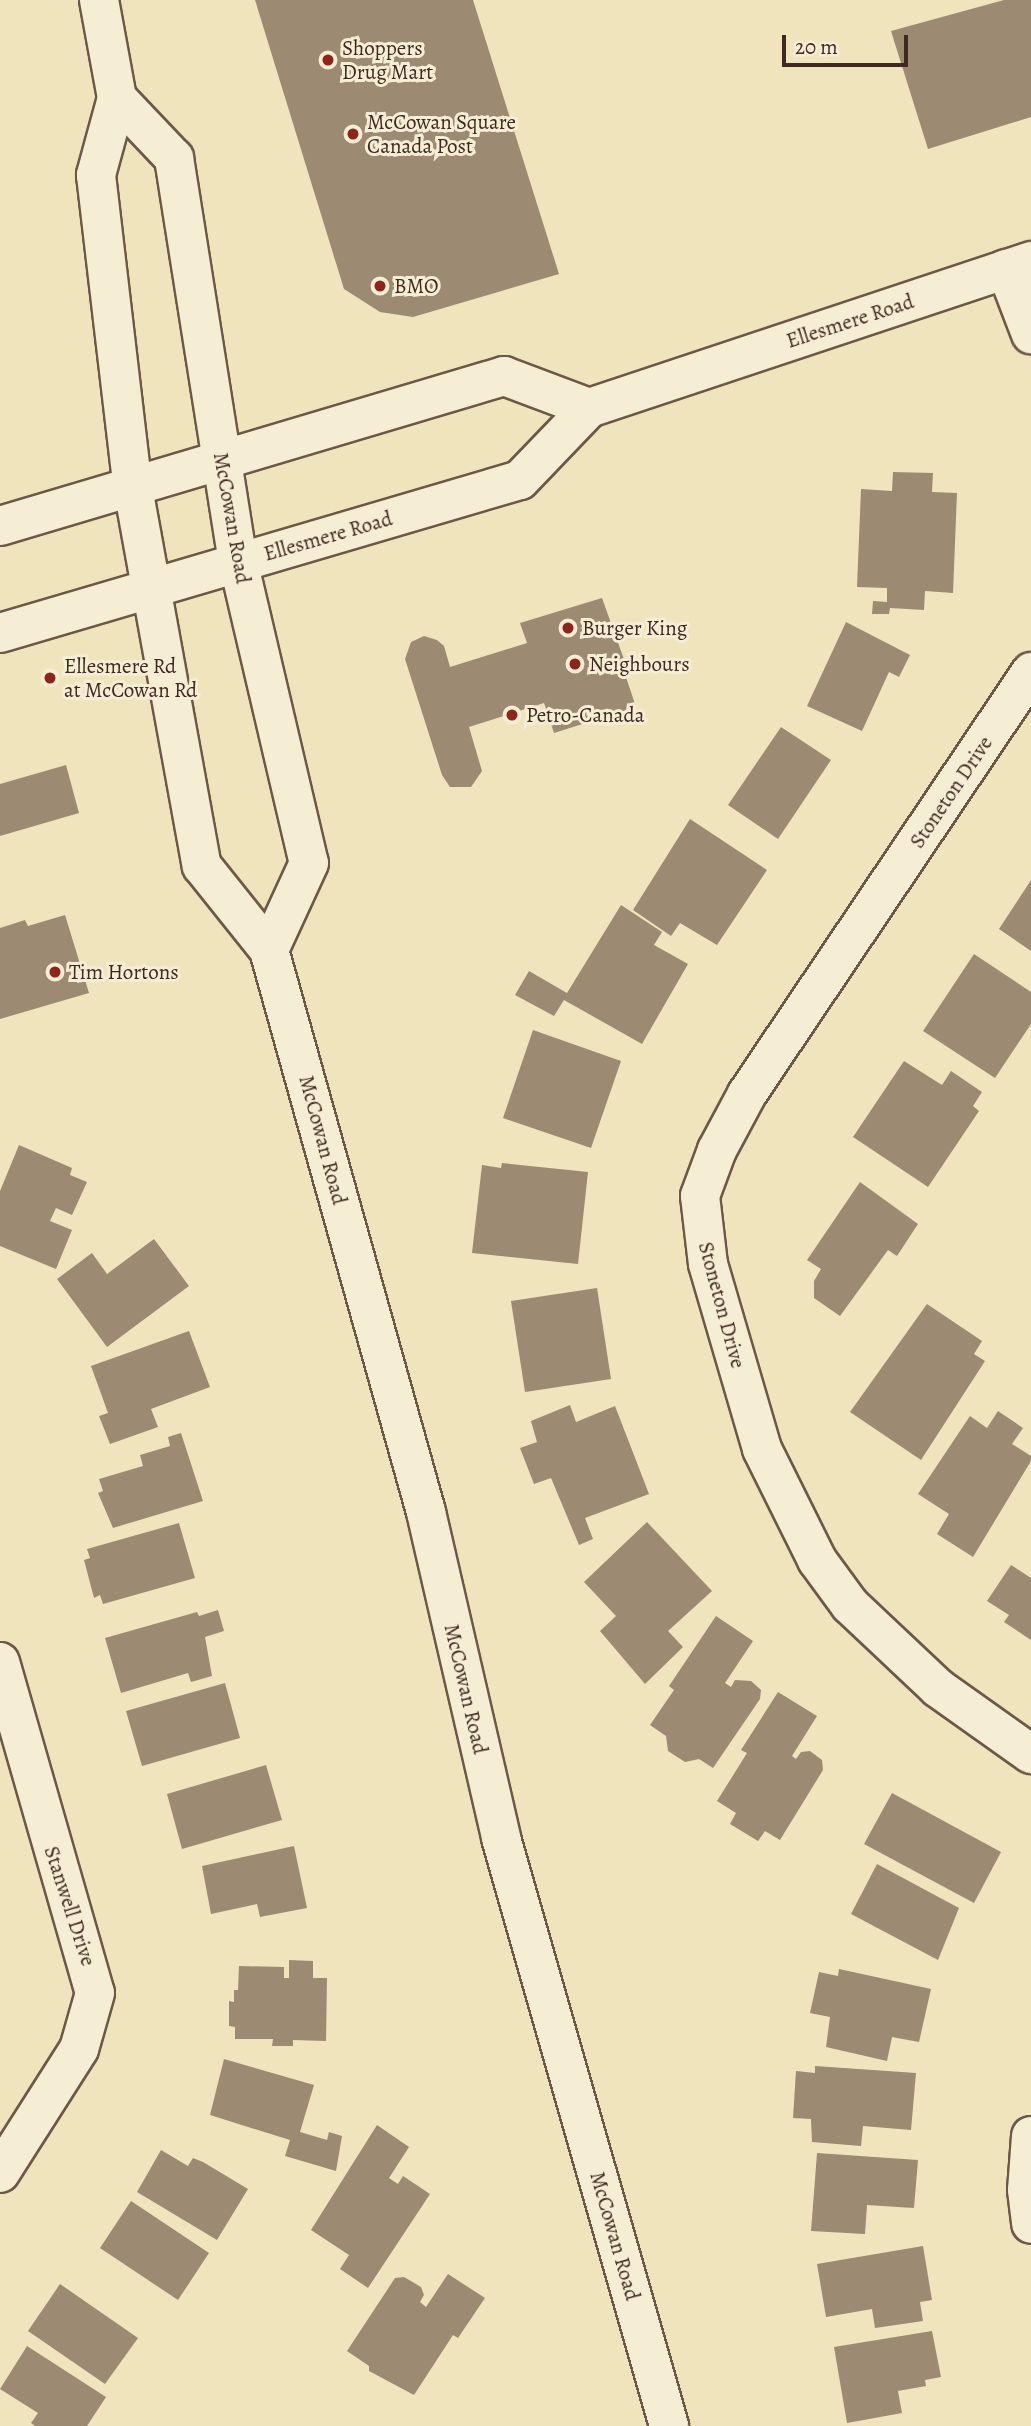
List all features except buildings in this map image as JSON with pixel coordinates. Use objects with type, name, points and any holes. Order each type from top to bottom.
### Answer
[{"type":"main road","name":"McCowan Road","points":[[99,0],[117,98],[96,175],[133,488],[202,866],[270,950],[426,1512],[501,1838],[669,2426]]},
{"type":"main road","name":"McCowan Road","points":[[117,98],[174,158],[238,561],[309,863],[270,950]]},
{"type":"main road","points":[[1019,265],[1031,334]]},
{"type":"main road","name":"Ellesmere Road","points":[[0,632],[520,480],[589,408],[1019,265]]},
{"type":"main road","points":[[0,526],[133,488],[220,457],[504,376],[589,408]]},
{"type":"main road","name":"Stoneton Drive","points":[[1031,672],[747,1094],[717,1150],[700,1196],[708,1265],[762,1449],[817,1560],[850,1605],[937,1688],[1031,1754]]},
{"type":"main road","name":"Stanwell Drive","points":[[0,1662],[95,1993],[79,2049],[0,2173]]},
{"type":"main road","points":[[1031,2136],[1027,2190],[1031,2224]]},
{"type":"place","name":"Shoppers Drug Mart","points":[[328,60]]},
{"type":"place","name":"McCowan Square Canada Post","points":[[353,134]]},
{"type":"place","name":"BMO","points":[[380,286]]},
{"type":"place","name":"Burger King","points":[[568,628]]},
{"type":"place","name":"Neighbours","points":[[575,664]]},
{"type":"place","name":"Ellesmere Rd at McCowan Rd","points":[[50,678]]},
{"type":"place","name":"Petro-Canada","points":[[512,715]]},
{"type":"place","name":"Tim Hortons","points":[[55,972]]}]
